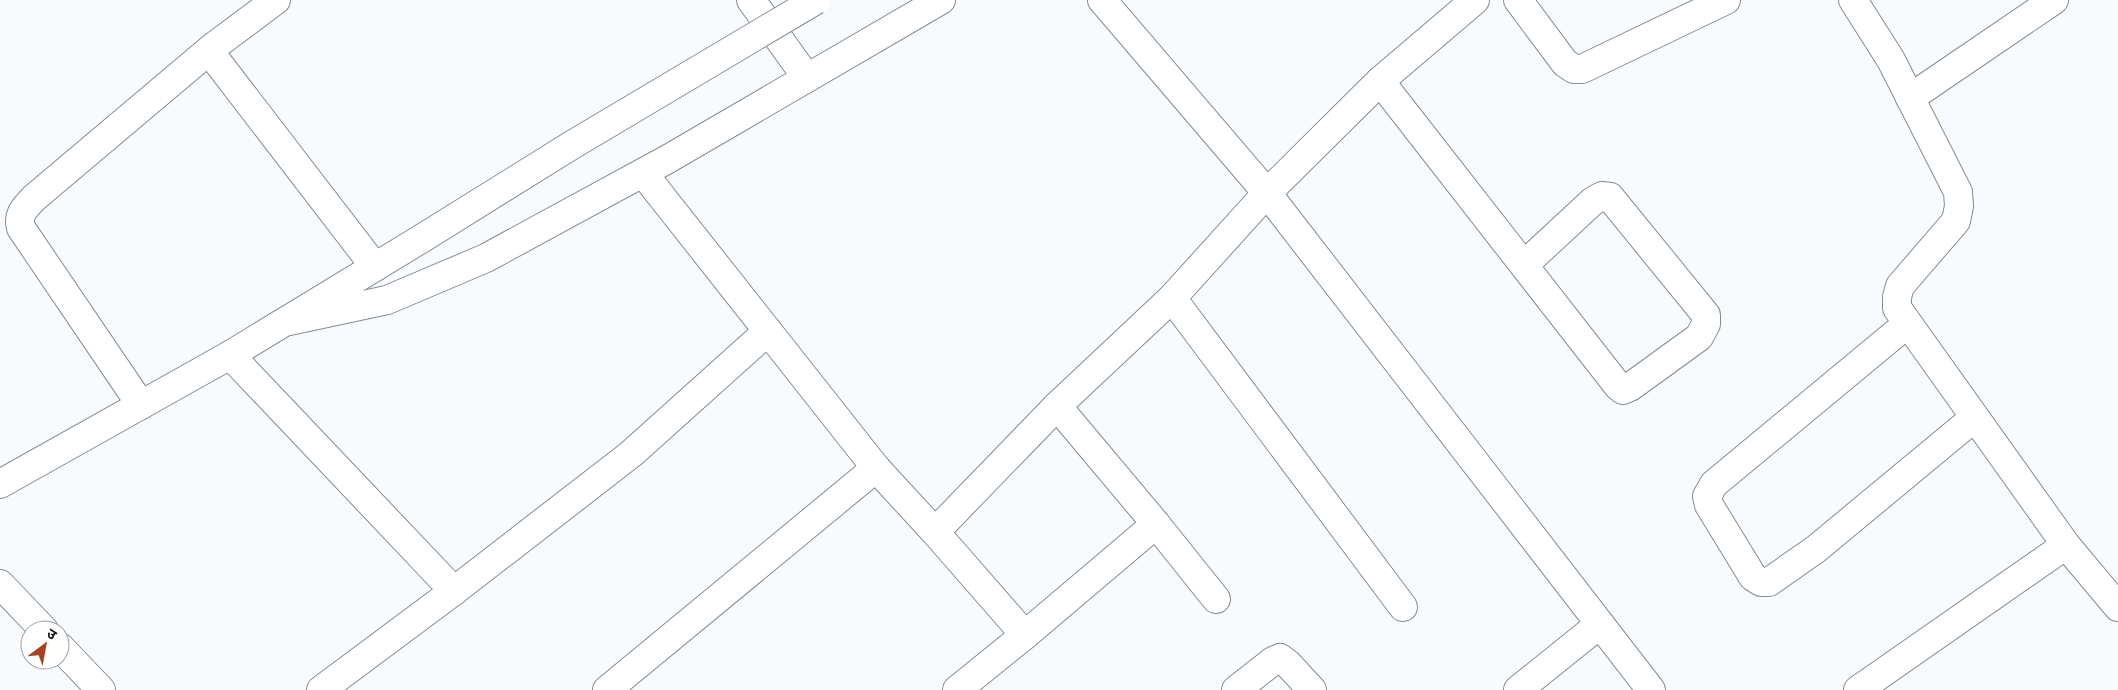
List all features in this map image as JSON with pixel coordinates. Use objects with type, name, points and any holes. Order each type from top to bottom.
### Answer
[{"type":"street","points":[[141,405],[21,228],[10,216],[21,212],[34,198],[208,50],[276,0]]},
{"type":"street","points":[[751,0],[807,78]]},
{"type":"street","points":[[0,484],[230,355],[572,145],[816,0]]},
{"type":"street","points":[[285,322],[387,300],[486,258],[643,173],[941,0]]},
{"type":"street","points":[[1102,0],[1267,193],[1651,690]]},
{"type":"street","points":[[935,532],[1057,406],[1172,298],[1267,193],[1380,81],[1475,0]]},
{"type":"street","points":[[1518,0],[1565,63],[1574,69],[1582,69],[1726,0]]},
{"type":"street","points":[[1853,0],[1891,60],[1958,192],[1960,206],[1956,221],[1900,286],[1897,308],[2066,545],[2118,607]]},
{"type":"street","points":[[1910,98],[2054,0]]},
{"type":"street","points":[[208,50],[375,267]]},
{"type":"street","points":[[1380,81],[1618,386],[1624,390],[1699,337],[1706,324],[1706,315],[1610,197],[1602,196],[1593,201],[1524,264]]},
{"type":"street","points":[[643,173],[876,468],[1025,635]]},
{"type":"street","points":[[1172,298],[1403,607]]},
{"type":"street","points":[[1907,324],[1714,484],[1707,496],[1709,505],[1753,577],[1761,582],[1770,582],[1816,549],[1974,418]]},
{"type":"street","points":[[321,690],[454,591],[631,454],[768,331]]},
{"type":"street","points":[[230,355],[454,591]]},
{"type":"street","points":[[1057,406],[1216,599]]},
{"type":"street","points":[[607,690],[876,468]]},
{"type":"street","points":[[957,690],[1156,524]]},
{"type":"street","points":[[1858,690],[2066,545]]},
{"type":"street","points":[[0,584],[34,620]]},
{"type":"street","points":[[1518,690],[1600,624]]},
{"type":"street","points":[[70,657],[101,690]]},
{"type":"street","points":[[1236,690],[1273,661],[1280,658],[1312,690]]}]
